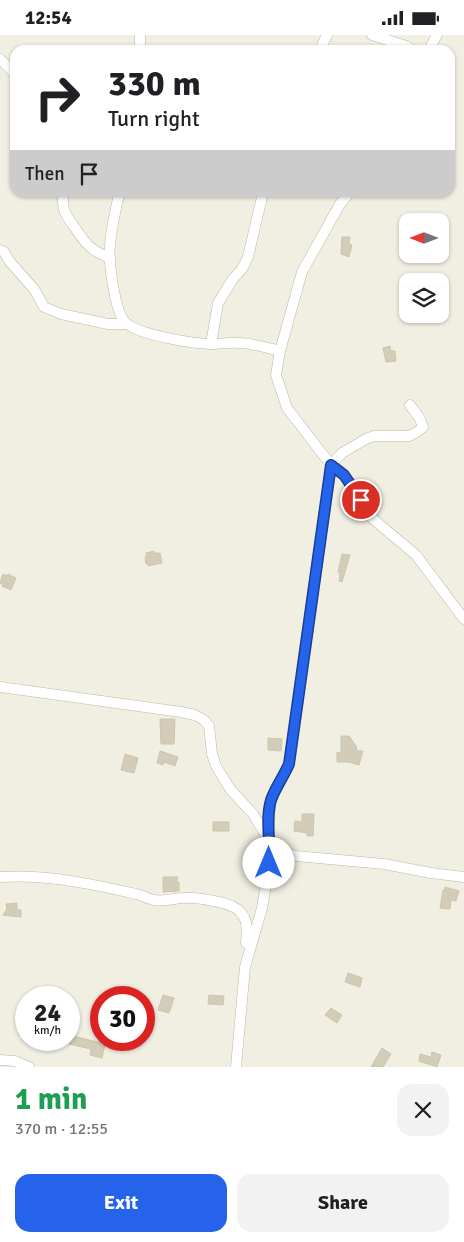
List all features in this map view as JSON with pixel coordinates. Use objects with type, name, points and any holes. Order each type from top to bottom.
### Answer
[{"type":"street","points":[[372,35],[403,45]]},
{"type":"street","points":[[0,59],[10,69]]},
{"type":"street","points":[[63,197],[63,208],[66,218],[80,238],[88,247],[110,258]]},
{"type":"street","points":[[118,197],[110,245],[110,258],[117,307],[120,316],[126,324],[140,331],[180,340],[211,344],[240,343],[280,351]]},
{"type":"street","points":[[211,344],[218,303],[233,279],[242,269],[248,257],[262,197]]},
{"type":"street","points":[[345,197],[302,272],[280,351],[276,375],[288,408],[331,465],[344,475],[373,519],[416,555],[464,619]]},
{"type":"street","points":[[0,250],[34,289],[44,307],[61,314],[108,324],[126,324]]},
{"type":"street","points":[[236,1067],[245,967],[262,908],[268,879],[271,800],[289,764],[331,465],[342,453],[374,436],[409,436],[421,429],[420,419],[410,405]]},
{"type":"street","points":[[0,687],[195,715],[204,720],[209,726],[212,754],[216,766],[230,789],[253,814],[270,844],[296,856],[384,864],[464,877]]},
{"type":"street","points":[[0,877],[19,875],[43,877],[123,891],[153,900],[162,901],[186,898],[208,900],[235,907],[247,922],[246,948],[249,954]]},
{"type":"street","points":[[0,1060],[15,1061],[29,1067]]},
{"type":"building","points":[[342,237],[350,237],[349,244],[352,245],[349,257],[341,254]]},
{"type":"building","points":[[390,346],[391,351],[395,351],[396,361],[386,362],[383,348]]},
{"type":"building","points":[[154,551],[154,553],[160,553],[162,563],[148,566],[146,564],[146,553]]},
{"type":"building","points":[[342,554],[350,555],[342,582],[339,581],[340,573],[338,572]]},
{"type":"building","points":[[3,574],[16,578],[11,590],[0,583]]},
{"type":"building","points":[[160,719],[175,719],[174,744],[161,744]]},
{"type":"building","points":[[341,736],[349,736],[357,751],[363,751],[359,765],[337,762],[337,752],[341,753]]},
{"type":"building","points":[[268,738],[282,739],[281,751],[268,750]]},
{"type":"building","points":[[160,751],[178,757],[175,766],[164,762],[163,765],[157,763]]},
{"type":"building","points":[[125,754],[138,758],[134,773],[121,770]]},
{"type":"building","points":[[302,814],[314,814],[313,836],[307,836],[307,833],[294,831],[295,821],[302,822]]},
{"type":"building","points":[[213,822],[229,822],[229,831],[213,831]]},
{"type":"building","points":[[163,877],[178,877],[176,882],[179,882],[179,891],[163,892]]},
{"type":"building","points":[[445,887],[459,891],[456,901],[451,900],[450,909],[440,908]]},
{"type":"building","points":[[17,903],[17,910],[21,910],[21,917],[3,915],[7,909],[6,904]]},
{"type":"building","points":[[348,973],[362,978],[360,987],[345,982]]},
{"type":"building","points":[[163,995],[174,998],[169,1013],[158,1010]]},
{"type":"building","points":[[209,995],[224,996],[223,1005],[208,1004]]},
{"type":"building","points":[[331,1008],[342,1015],[337,1023],[325,1015]]},
{"type":"building","points":[[80,1038],[90,1040],[90,1049],[80,1046]]},
{"type":"building","points":[[382,1048],[391,1054],[383,1067],[371,1067]]},
{"type":"building","points":[[91,1051],[104,1051],[102,1058],[90,1055]]},
{"type":"building","points":[[432,1052],[441,1055],[437,1067],[419,1061],[420,1054],[431,1057]]},
{"type":"route","points":[[269,863],[271,800],[289,764],[331,465],[344,475],[361,500]]}]
